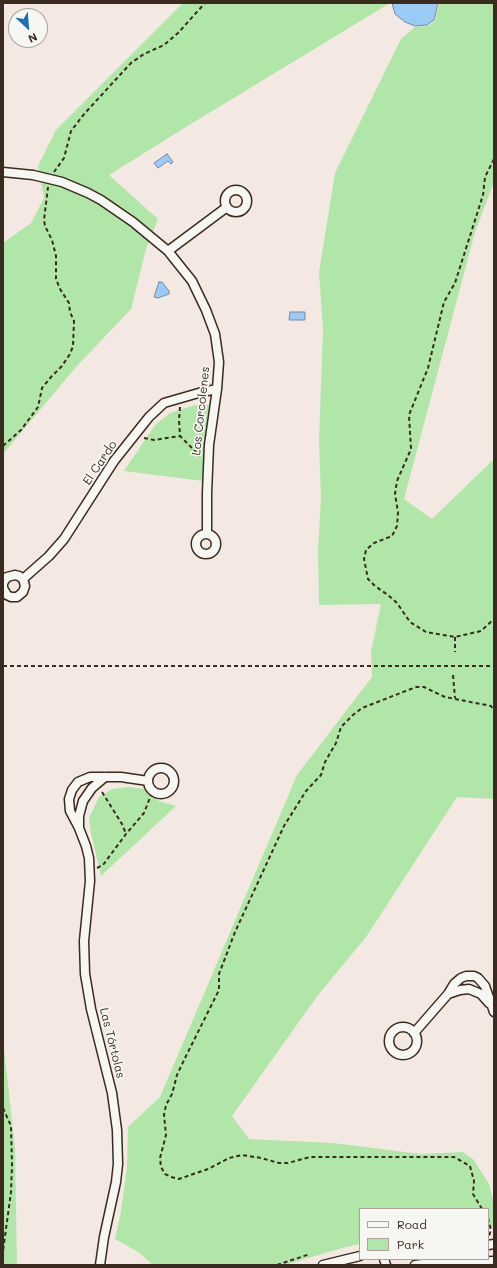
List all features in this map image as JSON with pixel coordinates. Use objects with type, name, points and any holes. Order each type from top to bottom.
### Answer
[{"type":"street","name":"Los Corcolenes","points":[[3,172],[33,175],[49,179],[74,187],[101,200],[133,222],[168,251],[192,281],[206,310],[215,334],[219,362],[217,389],[209,445],[207,534]]},
{"type":"street","points":[[168,251],[227,208]]},
{"type":"street","name":"El Cardo","points":[[23,579],[49,556],[64,539],[114,461],[149,416],[164,403],[217,389]]},
{"type":"street","points":[[10,575],[19,576],[23,579],[25,586],[23,592],[16,597],[7,595],[3,587],[5,579],[10,575]]},
{"type":"street","points":[[158,768],[167,769],[173,775],[174,784],[169,791],[161,794],[153,790],[150,788],[148,781],[151,773],[158,768]]},
{"type":"street","name":"Las Tórtolas","points":[[79,828],[79,816],[83,801],[96,783],[105,776]]},
{"type":"street","name":"Las Tórtolas","points":[[100,1265],[104,1237],[116,1182],[118,1145],[112,1093],[91,1009],[84,974],[84,942],[90,871],[86,846],[70,810],[69,799],[72,790],[78,782],[90,777],[121,777],[148,781]]},
{"type":"street","points":[[414,1033],[448,994],[454,984],[466,976],[474,976],[478,978],[485,986],[493,1009]]},
{"type":"street","points":[[448,994],[469,989],[481,994],[493,1009]]},
{"type":"street","points":[[323,1265],[359,1256]]},
{"type":"street","points":[[415,1265],[430,1263],[494,1261]]},
{"type":"path","points":[[3,446],[21,430],[38,407],[42,388],[50,377],[62,366],[70,354],[73,346],[74,321],[70,312],[69,303],[60,289],[56,279],[56,256],[52,240],[45,226],[44,220],[49,179],[64,158],[71,131],[85,113],[131,63],[144,54],[164,45],[178,33],[205,3]]},
{"type":"path","points":[[494,159],[485,177],[483,195],[455,283],[444,302],[428,368],[409,415],[411,449],[398,481],[395,494],[398,512],[397,526],[392,536],[374,543],[366,550],[364,559],[368,578],[375,586],[388,594],[397,603],[410,622],[426,632],[455,637],[481,631],[494,620]]},
{"type":"path","points":[[183,398],[180,405],[180,436],[200,455],[208,467]]},
{"type":"path","points":[[133,436],[154,440],[180,436]]},
{"type":"path","points":[[455,637],[455,652]]},
{"type":"path","points":[[3,666],[494,666]]},
{"type":"path","points":[[453,675],[455,698]]},
{"type":"path","points":[[481,1208],[473,1194],[474,1181],[470,1166],[454,1157],[310,1157],[288,1163],[279,1163],[242,1155],[229,1158],[208,1169],[179,1179],[165,1174],[160,1167],[160,1158],[166,1135],[164,1116],[166,1105],[172,1094],[177,1075],[188,1051],[219,990],[219,974],[235,932],[284,826],[306,791],[321,775],[336,743],[341,727],[362,708],[416,687],[424,687],[445,697],[491,706],[494,711]]},
{"type":"path","points":[[96,783],[122,824],[126,834]]},
{"type":"path","points":[[90,871],[103,865],[144,813],[153,790]]},
{"type":"path","points":[[3,1108],[11,1126],[12,1165],[11,1192],[3,1252]]},
{"type":"path","points":[[489,1224],[489,1237]]},
{"type":"path","points":[[278,1265],[310,1254]]},
{"type":"green space","points":[[183,3],[390,3],[109,175],[158,219],[146,249],[131,309],[76,367],[3,454],[3,243],[31,223],[44,198],[38,166],[56,130]]},
{"type":"green space","points":[[439,3],[494,3],[494,182],[475,232],[404,499],[432,519],[494,459],[494,799],[457,797],[366,937],[318,995],[232,1116],[249,1139],[333,1143],[421,1154],[463,1152],[474,1160],[489,1184],[494,1203],[494,1227],[489,1227],[489,1208],[359,1208],[359,1244],[285,1265],[153,1265],[138,1252],[115,1239],[121,1211],[127,1167],[128,1127],[160,1097],[297,775],[372,677],[371,652],[381,604],[319,605],[318,551],[321,498],[319,442],[323,329],[319,272],[335,173],[401,39],[415,27],[428,26],[435,21]]},
{"type":"green space","points":[[195,405],[213,405],[203,481],[124,471],[155,425],[170,413]]},
{"type":"green space","points":[[129,787],[145,789],[159,801],[176,806],[101,876],[89,818],[99,797],[112,789]]},
{"type":"green space","points":[[3,1039],[15,1149],[17,1265],[3,1265]]},
{"type":"water","points":[[392,3],[438,3],[434,20],[427,25],[415,26],[405,22],[395,14]]},
{"type":"water","points":[[167,154],[173,162],[171,164],[168,161],[158,168],[154,163]]},
{"type":"water","points":[[159,282],[162,282],[169,291],[169,294],[158,298],[154,297]]},
{"type":"water","points":[[290,312],[305,312],[305,320],[289,320]]}]
